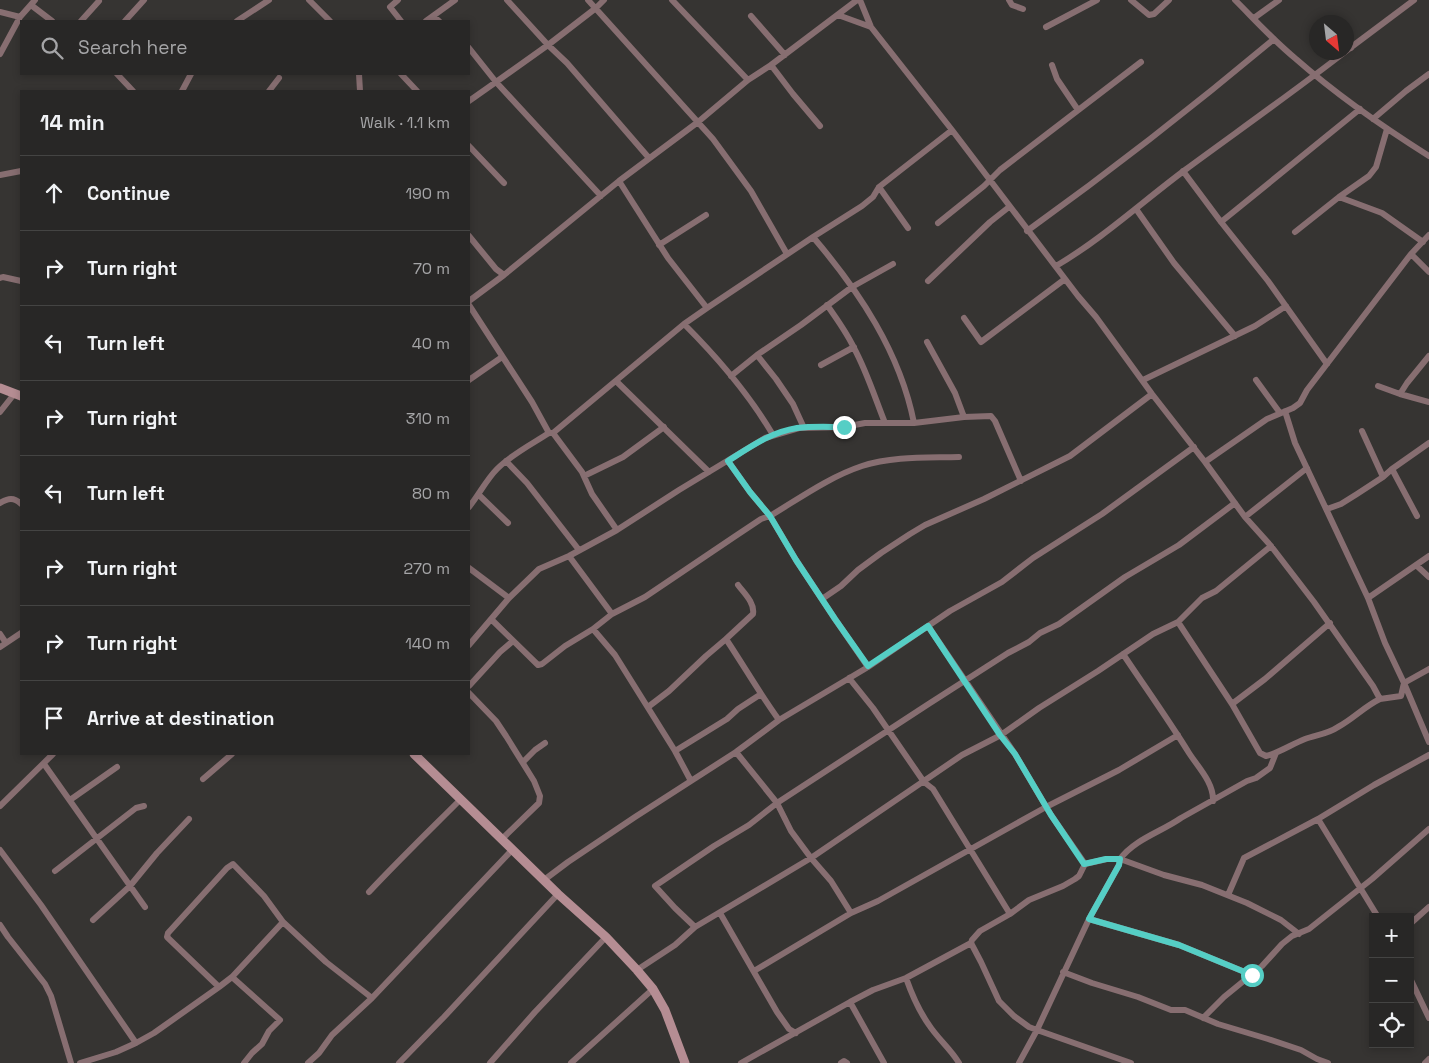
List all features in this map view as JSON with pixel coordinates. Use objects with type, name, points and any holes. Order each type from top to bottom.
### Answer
[{"type":"street","points":[[126,20],[144,0]]},
{"type":"street","points":[[239,20],[269,0]]},
{"type":"street","points":[[309,0],[329,20]]},
{"type":"street","points":[[398,0],[390,6],[400,20]]},
{"type":"street","points":[[427,20],[455,0]]},
{"type":"street","points":[[507,0],[567,63],[649,158]]},
{"type":"street","points":[[588,0],[712,139],[751,192],[787,254]]},
{"type":"street","points":[[470,100],[548,45],[604,0]]},
{"type":"street","points":[[672,0],[748,80]]},
{"type":"street","points":[[470,300],[619,181],[698,122],[748,80],[771,66],[858,0],[871,27],[952,130],[1065,280],[1096,316],[1244,517],[1271,546],[1330,623],[1380,699]]},
{"type":"street","points":[[1009,0],[1012,5],[1023,9]]},
{"type":"street","points":[[1046,27],[1097,0]]},
{"type":"street","points":[[1131,0],[1149,15],[1154,14],[1170,0]]},
{"type":"street","points":[[1235,0],[1274,39],[1315,75],[1387,129],[1429,156]]},
{"type":"street","points":[[1254,18],[1279,0]]},
{"type":"street","points":[[1354,45],[1414,0]]},
{"type":"street","points":[[82,20],[99,1]]},
{"type":"street","points":[[0,54],[20,18],[33,2],[51,20]]},
{"type":"street","points":[[0,12],[20,18]]},
{"type":"street","points":[[838,15],[871,27]]},
{"type":"street","points":[[433,16],[438,20]]},
{"type":"street","points":[[751,16],[785,55]]},
{"type":"street","points":[[1027,230],[1175,120],[1274,39]]},
{"type":"street","points":[[470,49],[496,82],[601,196]]},
{"type":"street","points":[[1056,266],[1136,210],[1183,172],[1335,60]]},
{"type":"street","points":[[938,224],[984,186],[1000,170],[1141,62]]},
{"type":"street","points":[[1052,64],[1057,79],[1078,110]]},
{"type":"street","points":[[771,66],[820,126]]},
{"type":"street","points":[[1373,119],[1429,74]]},
{"type":"street","points":[[119,75],[132,90]]},
{"type":"street","points":[[183,90],[190,75]]},
{"type":"street","points":[[359,75],[360,90]]},
{"type":"street","points":[[402,75],[416,90]]},
{"type":"street","points":[[270,90],[279,78]]},
{"type":"street","points":[[1222,222],[1360,109]]},
{"type":"street","points":[[1295,232],[1369,176],[1376,167],[1387,129]]},
{"type":"street","points":[[470,506],[486,482],[506,461],[551,433],[684,324],[812,237],[862,206],[873,197],[879,186],[952,130]]},
{"type":"street","points":[[470,147],[504,183]]},
{"type":"street","points":[[0,176],[20,171]]},
{"type":"street","points":[[1183,172],[1268,281],[1327,364]]},
{"type":"street","points":[[619,181],[659,245],[707,308]]},
{"type":"street","points":[[879,186],[908,228]]},
{"type":"street","points":[[1339,197],[1382,213],[1423,242]]},
{"type":"street","points":[[928,281],[990,222],[1009,207]]},
{"type":"street","points":[[1136,210],[1174,262],[1235,336]]},
{"type":"street","points":[[659,245],[706,214]]},
{"type":"street","points":[[1205,462],[1267,419],[1300,403],[1307,390],[1411,254],[1429,234]]},
{"type":"street","points":[[470,237],[496,269],[504,274]]},
{"type":"street","points":[[812,237],[852,287],[880,331],[892,354],[910,402],[914,423]]},
{"type":"street","points":[[1411,254],[1429,272]]},
{"type":"street","points":[[731,376],[757,355],[852,287],[893,264]]},
{"type":"street","points":[[0,278],[20,281]]},
{"type":"street","points":[[964,318],[981,342],[1065,280]]},
{"type":"street","points":[[827,305],[854,347],[869,379],[885,423]]},
{"type":"street","points":[[1143,380],[1255,326],[1286,306]]},
{"type":"street","points":[[470,307],[551,433],[584,476],[592,494],[617,530]]},
{"type":"street","points":[[684,324],[717,358],[757,409],[773,435]]},
{"type":"street","points":[[927,342],[955,393],[964,417]]},
{"type":"street","points":[[821,365],[854,347]]},
{"type":"street","points":[[757,355],[793,404],[804,428]]},
{"type":"street","points":[[1400,394],[1429,356]]},
{"type":"street","points":[[470,379],[502,357]]},
{"type":"street","points":[[1256,380],[1283,412],[1295,443],[1368,598],[1385,644],[1429,742]]},
{"type":"street","points":[[616,381],[709,472]]},
{"type":"street","points":[[1378,386],[1429,402]]},
{"type":"street","points":[[0,388],[18,394],[0,412]]},
{"type":"street","points":[[822,600],[881,553],[925,525],[958,512],[1070,456],[1152,394]]},
{"type":"street","points":[[470,644],[509,598],[539,569],[569,556],[617,530],[709,472],[773,435],[799,428],[844,427],[865,423],[914,423],[987,416],[993,418],[1021,481]]},
{"type":"street","points":[[584,476],[623,457],[664,427]]},
{"type":"street","points":[[1362,431],[1383,478]]},
{"type":"street","points":[[1327,508],[1341,504],[1383,478],[1392,469],[1429,443]]},
{"type":"street","points":[[544,880],[643,811],[736,752],[779,720],[868,666],[950,611],[1002,582],[1034,558],[1102,514],[1194,447]]},
{"type":"street","points":[[491,620],[538,665],[542,664],[612,614],[645,597],[734,536],[817,487],[862,466],[898,460],[959,457]]},
{"type":"street","points":[[506,461],[527,483],[579,550]]},
{"type":"street","points":[[728,461],[770,516],[822,600],[868,666]]},
{"type":"street","points":[[1244,517],[1307,468]]},
{"type":"street","points":[[1392,469],[1417,516]]},
{"type":"street","points":[[479,495],[508,523]]},
{"type":"street","points":[[0,503],[7,499],[13,499],[20,503]]},
{"type":"street","points":[[695,927],[655,886],[1008,653],[1019,648],[1040,633],[1059,624],[1125,577],[1179,545],[1235,503]]},
{"type":"street","points":[[638,970],[675,945],[695,927],[811,858],[962,755],[1000,735],[1153,634],[1178,622],[1202,598],[1216,591],[1271,546]]},
{"type":"street","points":[[569,556],[612,614]]},
{"type":"street","points":[[1368,598],[1429,556]]},
{"type":"street","points":[[1416,565],[1429,577]]},
{"type":"street","points":[[470,569],[509,598]]},
{"type":"street","points":[[648,707],[753,614],[754,609],[738,585]]},
{"type":"street","points":[[1178,622],[1232,704],[1260,753],[1266,756],[1307,738],[1337,728],[1380,699],[1401,696],[1404,683],[1429,669]]},
{"type":"street","points":[[1232,704],[1265,679],[1330,623]]},
{"type":"street","points":[[928,626],[1000,735],[1015,754],[1046,808],[1084,864]]},
{"type":"street","points":[[593,629],[615,655],[692,781]]},
{"type":"street","points":[[0,634],[3,645],[20,634]]},
{"type":"street","points":[[726,639],[745,666],[760,694],[779,720]]},
{"type":"street","points":[[470,685],[513,640]]},
{"type":"street","points":[[1123,654],[1206,778],[1213,795],[1213,800]]},
{"type":"street","points":[[849,678],[873,708],[924,782],[933,788],[1010,914]]},
{"type":"street","points":[[470,694],[496,721],[534,781],[541,800],[502,839]]},
{"type":"street","points":[[675,751],[727,718],[760,694]]},
{"type":"street","points":[[754,971],[851,913],[878,901],[1119,770],[1178,735]]},
{"type":"street","points":[[523,762],[545,743]]},
{"type":"street","points":[[736,752],[777,804],[791,831],[831,881],[851,913]]},
{"type":"street","points":[[1019,1063],[1089,919],[1126,850],[1247,781],[1256,778],[1270,768],[1276,753]]},
{"type":"street","points":[[0,806],[52,755]]},
{"type":"street","points":[[203,779],[231,755]]},
{"type":"street","points":[[415,755],[558,894],[606,937],[638,970],[654,989],[665,1010],[685,1063]]},
{"type":"street","points":[[1228,895],[1244,858],[1318,819],[1429,755]]},
{"type":"street","points":[[44,764],[145,907]]},
{"type":"street","points":[[70,800],[117,767]]},
{"type":"street","points":[[369,892],[461,799]]},
{"type":"street","points":[[55,871],[136,808],[144,806]]},
{"type":"street","points":[[93,920],[130,886],[157,853],[189,819]]},
{"type":"street","points":[[1318,819],[1376,913]]},
{"type":"street","points":[[1203,1018],[1224,997],[1252,975],[1282,944],[1292,936],[1309,929],[1386,868],[1429,829]]},
{"type":"street","points":[[308,1063],[319,1053],[332,1035],[372,998],[513,849]]},
{"type":"street","points":[[0,850],[41,905],[136,1043]]},
{"type":"street","points":[[1084,864],[1106,859],[1120,859],[1164,875],[1202,885],[1281,920],[1299,934]]},
{"type":"street","points":[[219,987],[168,937],[168,933],[227,868],[234,864],[264,896],[283,922],[326,962],[372,998]]},
{"type":"street","points":[[741,1063],[850,1002],[874,990],[906,978],[971,943],[980,931],[1010,914],[1029,900],[1075,879],[1079,876],[1084,864]]},
{"type":"street","points":[[399,1063],[558,894]]},
{"type":"street","points":[[1414,920],[1429,907]]},
{"type":"street","points":[[720,913],[788,1029],[789,1037]]},
{"type":"street","points":[[1089,919],[1179,945],[1252,975]]},
{"type":"street","points":[[80,1063],[136,1043],[154,1033],[232,977],[283,922]]},
{"type":"street","points":[[0,925],[45,984],[71,1063]]},
{"type":"street","points":[[490,1063],[606,937]]},
{"type":"street","points":[[971,943],[982,962],[999,1001],[1014,1016],[1036,1030],[1131,1063]]},
{"type":"street","points":[[1063,972],[1171,1010],[1185,1010],[1231,1028],[1268,1038],[1301,1050],[1328,1063]]},
{"type":"street","points":[[232,977],[280,1020],[269,1031],[262,1044],[244,1063]]},
{"type":"street","points":[[906,978],[913,997],[929,1026],[953,1052],[960,1063]]},
{"type":"street","points":[[1414,986],[1429,1018]]},
{"type":"street","points":[[571,1063],[654,989]]},
{"type":"street","points":[[850,1002],[884,1063]]},
{"type":"street","points":[[788,1029],[796,1033]]},
{"type":"street","points":[[1425,1063],[1429,1059]]},
{"type":"street","points":[[841,1063],[847,1063]]},
{"type":"route","points":[[844,427],[799,428],[785,431],[765,438],[728,461],[770,516],[796,560],[868,666],[928,626],[1000,735],[1015,754],[1051,815],[1084,864],[1096,863],[1106,859],[1120,859],[1119,865],[1089,919],[1179,945],[1252,975]]}]
